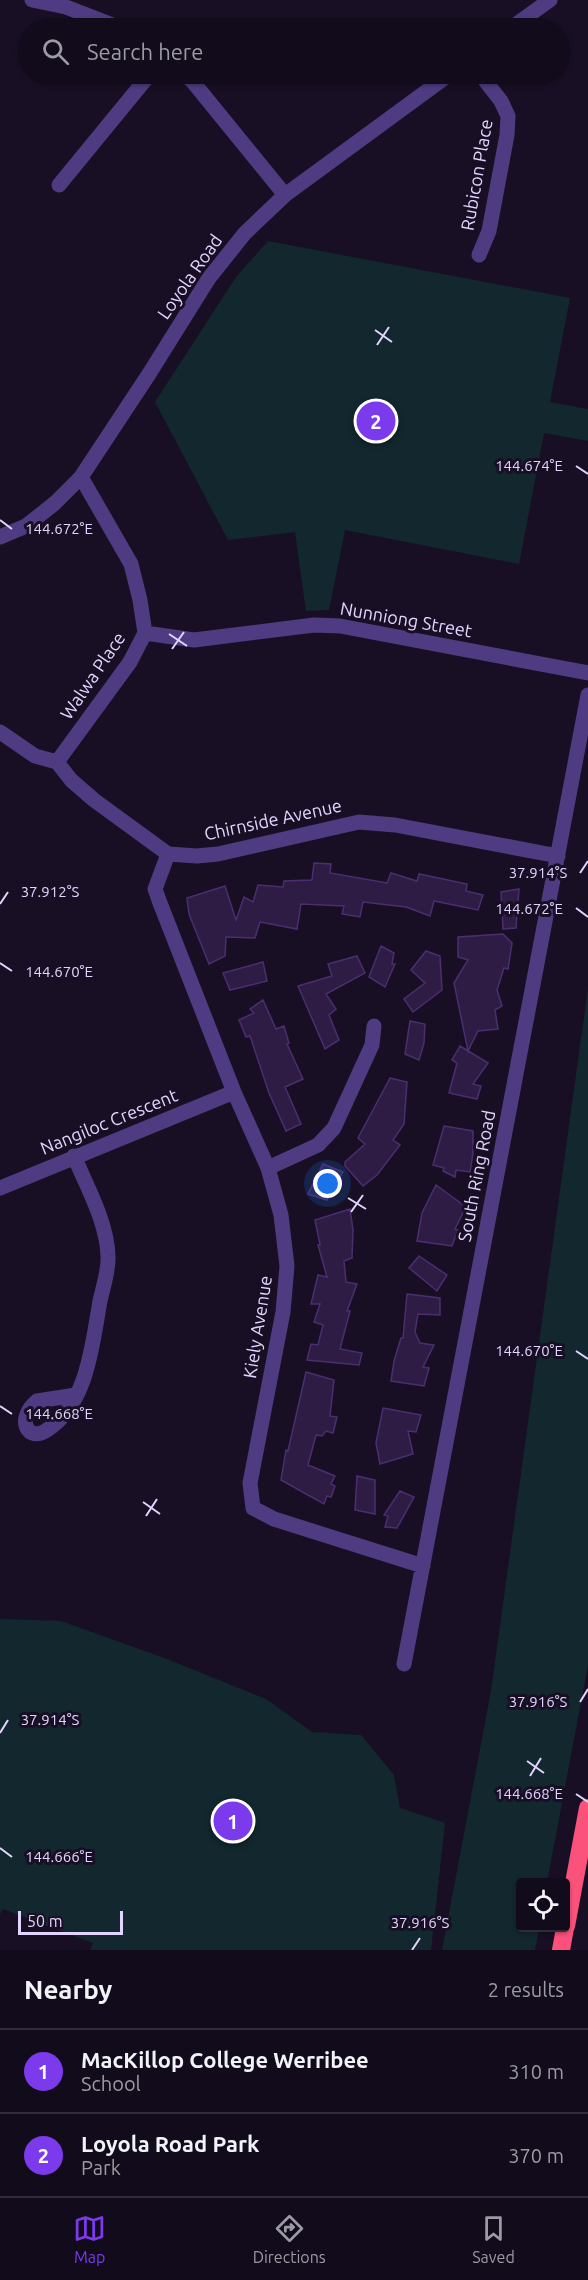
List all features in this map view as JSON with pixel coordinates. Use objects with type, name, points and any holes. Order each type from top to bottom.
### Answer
[{"type":"highway","points":[[570,1901],[588,1808]]},
{"type":"highway","points":[[561,1950],[564,1932]]},
{"type":"street","points":[[32,0],[67,4],[98,18]]},
{"type":"street","points":[[525,18],[550,0]]},
{"type":"street","points":[[59,185],[142,84]]},
{"type":"street","points":[[195,84],[285,195]]},
{"type":"street","name":"Loyola Road","points":[[0,537],[26,526],[55,503],[81,477],[209,278],[245,233],[285,195],[436,84]]},
{"type":"street","name":"Rubicon Place","points":[[479,255],[489,231],[507,135],[508,116],[501,101],[488,84]]},
{"type":"street","name":"Walwa Place","points":[[57,762],[130,662],[145,633],[131,564],[81,477]]},
{"type":"street","name":"Nunniong Street","points":[[145,633],[194,640],[314,625],[340,626],[588,673]]},
{"type":"street","name":"South Ring Road","points":[[404,1664],[588,695]]},
{"type":"street","points":[[0,732],[35,756],[57,762],[71,780],[94,800],[168,854]]},
{"type":"street","name":"Chirnside Avenue","points":[[168,854],[197,856],[218,854],[359,822],[395,825],[558,856]]},
{"type":"street","name":"Kiely Avenue","points":[[168,854],[155,889],[234,1092],[268,1168],[281,1215],[287,1266],[283,1312],[250,1483],[253,1508],[274,1519],[423,1566]]},
{"type":"street","points":[[268,1168],[318,1145],[334,1128],[372,1045],[374,1026]]},
{"type":"street","name":"Nangiloc Crescent","points":[[0,1188],[234,1092]]},
{"type":"street","points":[[74,1156],[103,1227],[109,1257],[87,1373],[76,1395]]},
{"type":"green space","points":[[268,241],[570,298],[550,402],[588,409],[588,441],[544,433],[519,564],[345,530],[329,610],[306,611],[295,532],[228,540],[155,402],[236,277]]},
{"type":"green space","points":[[588,988],[588,1665],[548,1878],[516,1878],[516,1932],[538,1932],[535,1950],[442,1950],[491,1691]]},
{"type":"green space","points":[[0,1619],[61,1621],[167,1659],[266,1699],[312,1732],[361,1735],[394,1775],[400,1808],[445,1823],[431,1950],[90,1950],[93,1943],[3,1909],[0,1914]]},
{"type":"building","points":[[314,863],[331,864],[330,873],[387,883],[391,873],[417,881],[419,874],[467,884],[466,891],[483,895],[478,910],[434,901],[430,916],[406,907],[363,902],[360,917],[342,914],[344,906],[301,904],[297,929],[260,922],[255,938],[226,937],[225,956],[209,964],[189,914],[187,898],[225,886],[236,920],[244,897],[253,902],[258,885],[283,887],[284,881],[312,880]]},
{"type":"building","points":[[519,889],[516,928],[503,929],[501,892]]},
{"type":"building","points":[[503,934],[512,943],[508,969],[504,968],[497,990],[502,1006],[495,1010],[498,1029],[478,1031],[468,1051],[454,983],[468,960],[458,957],[458,937]]},
{"type":"building","points":[[381,946],[394,953],[392,964],[395,964],[385,987],[369,977]]},
{"type":"building","points":[[426,951],[440,956],[442,990],[413,1012],[404,999],[425,983],[411,970]]},
{"type":"building","points":[[357,956],[365,973],[326,994],[336,1009],[329,1015],[339,1040],[325,1049],[298,986],[332,976],[328,964]]},
{"type":"building","points":[[263,962],[267,981],[230,990],[223,973]]},
{"type":"building","points":[[263,1000],[276,1029],[284,1026],[289,1043],[287,1044],[303,1079],[285,1087],[301,1124],[286,1131],[269,1093],[250,1036],[246,1037],[239,1020],[254,1013],[250,1009]]},
{"type":"building","points":[[410,1021],[425,1024],[424,1043],[419,1060],[405,1054]]},
{"type":"building","points":[[460,1046],[488,1063],[473,1084],[481,1086],[477,1099],[449,1093],[457,1063],[452,1060]]},
{"type":"building","points":[[390,1078],[407,1082],[404,1124],[393,1140],[400,1145],[377,1175],[363,1186],[345,1166],[345,1162],[365,1144],[358,1138]]},
{"type":"building","points":[[444,1126],[473,1131],[470,1172],[456,1170],[455,1177],[443,1171],[444,1168],[433,1165]]},
{"type":"building","points":[[323,1164],[343,1172],[327,1200],[308,1194]]},
{"type":"building","points":[[436,1185],[466,1207],[455,1229],[458,1230],[452,1246],[417,1241],[422,1213]]},
{"type":"building","points":[[350,1209],[353,1230],[352,1258],[344,1261],[346,1282],[357,1284],[347,1311],[350,1311],[340,1349],[362,1353],[359,1365],[307,1360],[311,1344],[318,1345],[323,1325],[314,1322],[320,1304],[311,1304],[318,1275],[327,1277],[318,1245],[320,1245],[315,1220]]},
{"type":"building","points":[[419,1256],[447,1275],[437,1291],[409,1268]]},
{"type":"building","points":[[407,1294],[440,1298],[440,1315],[418,1314],[415,1332],[420,1343],[434,1345],[423,1367],[429,1368],[424,1386],[391,1381],[394,1361],[401,1338],[403,1338]]},
{"type":"building","points":[[306,1372],[334,1380],[330,1416],[337,1417],[333,1433],[326,1431],[322,1436],[316,1435],[308,1465],[335,1476],[331,1484],[335,1486],[331,1497],[327,1496],[324,1504],[281,1480],[286,1450],[288,1451]]},
{"type":"building","points":[[383,1408],[421,1415],[416,1432],[408,1431],[413,1454],[380,1464],[376,1443]]},
{"type":"building","points":[[357,1476],[375,1480],[375,1514],[355,1510]]},
{"type":"building","points":[[400,1491],[414,1497],[397,1528],[385,1527],[388,1516],[384,1515]]},
{"type":"place","name":"Loyola Road Park","points":[[376,421]]},
{"type":"place","name":"MacKillop College Werribee","points":[[233,1821]]}]
